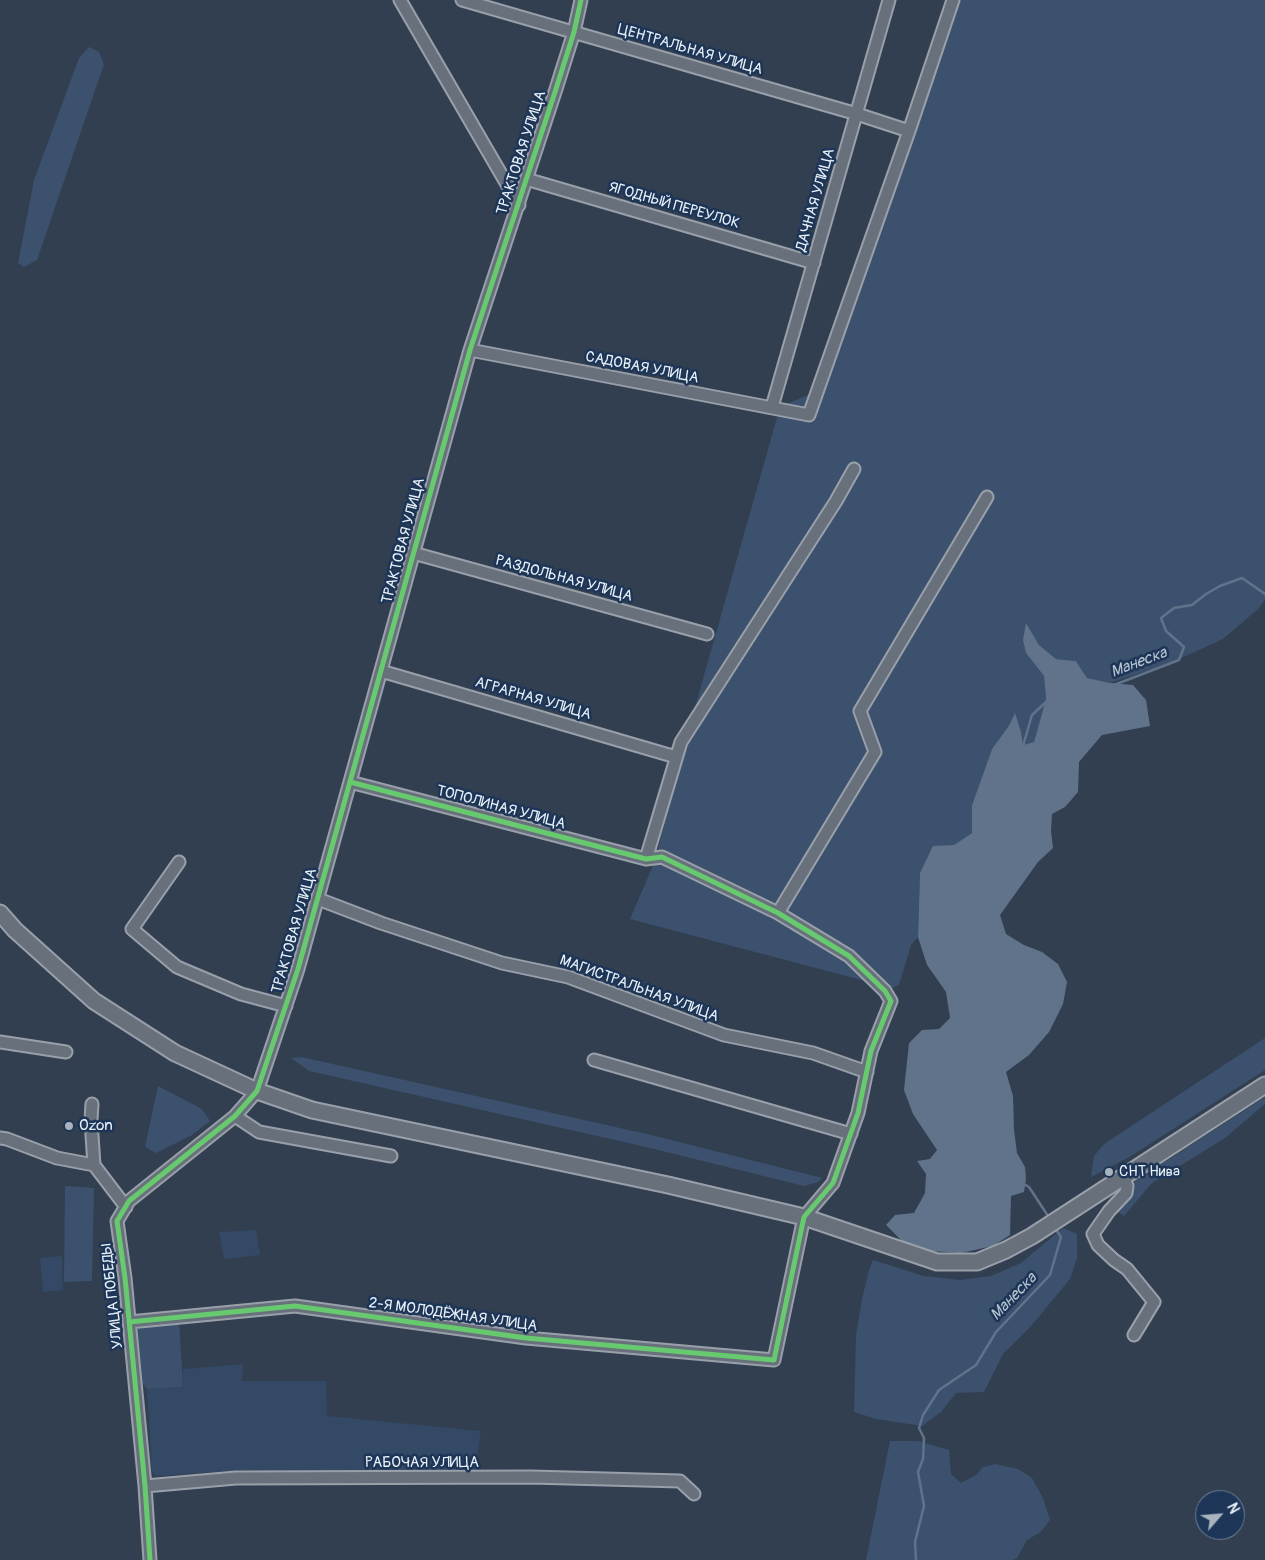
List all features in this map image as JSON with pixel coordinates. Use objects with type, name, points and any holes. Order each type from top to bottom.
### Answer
[{"type":"main road","points":[[0,913],[15,930],[94,1000],[175,1053],[257,1091],[312,1110],[668,1185],[804,1217],[937,1262],[977,1262],[1006,1250],[1032,1236],[1265,1085]]},
{"type":"street","points":[[400,0],[519,205]]},
{"type":"street","name":"ЦЕНТРАЛЬНАЯ УЛИЦА","points":[[462,0],[857,114],[909,131]]},
{"type":"street","name":"ТРАКТОВАЯ УЛИЦА","points":[[257,1091],[298,969],[470,350],[501,253],[519,205],[526,178],[574,32],[581,0]]},
{"type":"street","name":"ДАЧНАЯ УЛИЦА","points":[[772,408],[889,0]]},
{"type":"street","points":[[909,131],[953,0]]},
{"type":"street","name":"САДОВАЯ УЛИЦА","points":[[470,350],[809,415],[909,131]]},
{"type":"street","name":"ЯГОДНЫЙ ПЕРЕУЛОК","points":[[526,178],[814,263]]},
{"type":"street","points":[[646,859],[680,742],[836,501],[854,470]]},
{"type":"street","points":[[778,913],[875,752],[860,711],[987,497]]},
{"type":"street","name":"РАЗДОЛЬНАЯ УЛИЦА","points":[[413,553],[707,634]]},
{"type":"street","name":"АГРАРНАЯ УЛИЦА","points":[[381,671],[676,756]]},
{"type":"street","name":"ТОПОЛИНАЯ УЛИЦА","points":[[350,782],[646,859],[662,856],[778,913],[849,956],[885,991],[891,1001],[871,1051],[866,1072]]},
{"type":"street","points":[[178,862],[132,929],[177,968],[241,994],[286,1006]]},
{"type":"street","name":"МАГИСТРАЛЬНАЯ УЛИЦА","points":[[318,899],[381,923],[502,963],[568,977],[724,1035],[813,1053],[866,1072]]},
{"type":"street","points":[[0,1042],[66,1052]]},
{"type":"street","points":[[594,1060],[850,1134]]},
{"type":"street","points":[[804,1217],[833,1183],[858,1113],[866,1072]]},
{"type":"street","name":"УЛИЦА ПОБЕДЫ","points":[[150,1560],[145,1486],[117,1221],[130,1201],[235,1116],[257,1091]]},
{"type":"street","points":[[92,1104],[91,1120],[94,1165],[126,1206]]},
{"type":"street","points":[[235,1116],[259,1132],[391,1156]]},
{"type":"street","points":[[0,1138],[57,1158],[94,1165]]},
{"type":"street","points":[[1123,1176],[1127,1186],[1126,1193],[1109,1211],[1093,1234],[1098,1245],[1127,1269],[1154,1302],[1134,1335]]},
{"type":"street","name":"2-Я МОЛОДЁЖНАЯ УЛИЦА","points":[[129,1322],[295,1306],[526,1338],[774,1360],[804,1217]]},
{"type":"street","name":"РАБОЧАЯ УЛИЦА","points":[[145,1486],[236,1478],[531,1477],[680,1481],[694,1494]]},
{"type":"shaded area","points":[[947,0],[1265,0],[1265,600],[1258,609],[1223,639],[1170,663],[1110,683],[1087,678],[1076,661],[1056,659],[1039,645],[1026,624],[1026,653],[1044,676],[1046,699],[1034,742],[1023,745],[1021,732],[1014,714],[1008,727],[992,749],[972,805],[972,833],[920,873],[918,937],[911,945],[899,985],[885,991],[869,982],[630,919],[655,861],[686,739],[780,407],[815,392]]},
{"type":"shaded area","points":[[89,47],[99,52],[104,64],[37,260],[24,267],[18,263],[34,180],[79,58]]},
{"type":"shaded area","points":[[1026,623],[1039,645],[1056,659],[1076,661],[1087,678],[1133,685],[1146,700],[1150,726],[1102,735],[1079,762],[1078,792],[1065,807],[1052,814],[1053,848],[1038,862],[1000,915],[1006,934],[1024,945],[1042,952],[1058,964],[1067,982],[1063,1004],[1049,1032],[1029,1055],[1006,1072],[1013,1096],[1017,1153],[1025,1167],[1026,1179],[1024,1192],[1011,1196],[1010,1235],[993,1246],[961,1253],[930,1251],[902,1241],[886,1225],[895,1215],[914,1213],[925,1193],[926,1174],[917,1161],[930,1159],[937,1150],[913,1114],[904,1090],[909,1043],[922,1030],[939,1029],[950,1018],[946,992],[927,965],[918,937],[920,873],[933,846],[954,845],[972,833],[972,805],[992,749],[1008,727],[1015,713],[1023,745],[1034,742],[1046,699],[1044,676],[1026,653],[1023,640]]},
{"type":"shaded area","points":[[1265,1038],[1265,1070],[1131,1156],[1091,1177],[1094,1156],[1104,1144]]},
{"type":"shaded area","points":[[301,1057],[647,1134],[822,1178],[818,1182],[804,1186],[646,1147],[309,1071],[291,1058]]},
{"type":"shaded area","points":[[158,1086],[202,1109],[210,1121],[192,1135],[156,1153],[145,1147]]},
{"type":"shaded area","points":[[1265,1097],[1265,1104],[1225,1138],[1151,1184],[1124,1216],[1109,1206],[1109,1198]]},
{"type":"shaded area","points":[[65,1186],[94,1188],[92,1281],[64,1282]]},
{"type":"shaded area","points":[[1063,1228],[1077,1234],[1077,1258],[1070,1279],[1032,1325],[1003,1354],[984,1392],[956,1393],[941,1412],[922,1426],[876,1419],[854,1412],[856,1336],[862,1299],[873,1260],[924,1276],[960,1280],[991,1276],[1021,1263]]},
{"type":"shaded area","points":[[256,1230],[260,1255],[224,1259],[219,1232]]},
{"type":"shaded area","points":[[62,1256],[63,1290],[43,1292],[40,1258]]},
{"type":"shaded area","points":[[179,1320],[183,1387],[147,1389],[143,1384],[137,1327]]},
{"type":"shaded area","points":[[243,1364],[242,1381],[326,1381],[327,1416],[481,1431],[474,1478],[243,1470],[157,1476],[152,1472],[147,1389],[183,1387],[183,1369]]},
{"type":"shaded area","points":[[890,1441],[918,1441],[949,1450],[951,1474],[961,1483],[976,1475],[983,1467],[995,1464],[1018,1469],[1032,1478],[1043,1498],[1050,1520],[1041,1532],[1027,1540],[1017,1558],[1013,1560],[866,1560]]},
{"type":"waterway","name":"Манеска","points":[[1114,685],[1179,660],[1184,647],[1166,631],[1161,618],[1174,608],[1192,605],[1220,586],[1242,578],[1265,594]]},
{"type":"waterway","name":"Манеска","points":[[1023,746],[1032,715],[1046,702]]},
{"type":"waterway","name":"Манеска","points":[[1022,1183],[1029,1187],[1050,1219]]},
{"type":"waterway","name":"Манеска","points":[[916,1560],[915,1542],[924,1506],[918,1472],[923,1459],[924,1438],[919,1428],[923,1415],[939,1390],[976,1365],[996,1332],[1050,1275],[1061,1237],[1055,1228]]},
{"type":"cycle path","points":[[150,1560],[145,1486],[125,1278],[117,1221],[129,1201],[235,1116],[257,1091],[298,969],[470,350],[556,89],[574,32],[581,0]]},
{"type":"cycle path","points":[[129,1322],[295,1306],[526,1338],[774,1360],[804,1217],[833,1183],[858,1113],[871,1051],[891,1001],[885,991],[849,956],[778,913],[662,857],[646,859],[350,782]]},
{"type":"place","name":"Ozon","points":[[69,1126]]},
{"type":"place","name":"СНТ Нива","points":[[1109,1172]]}]
